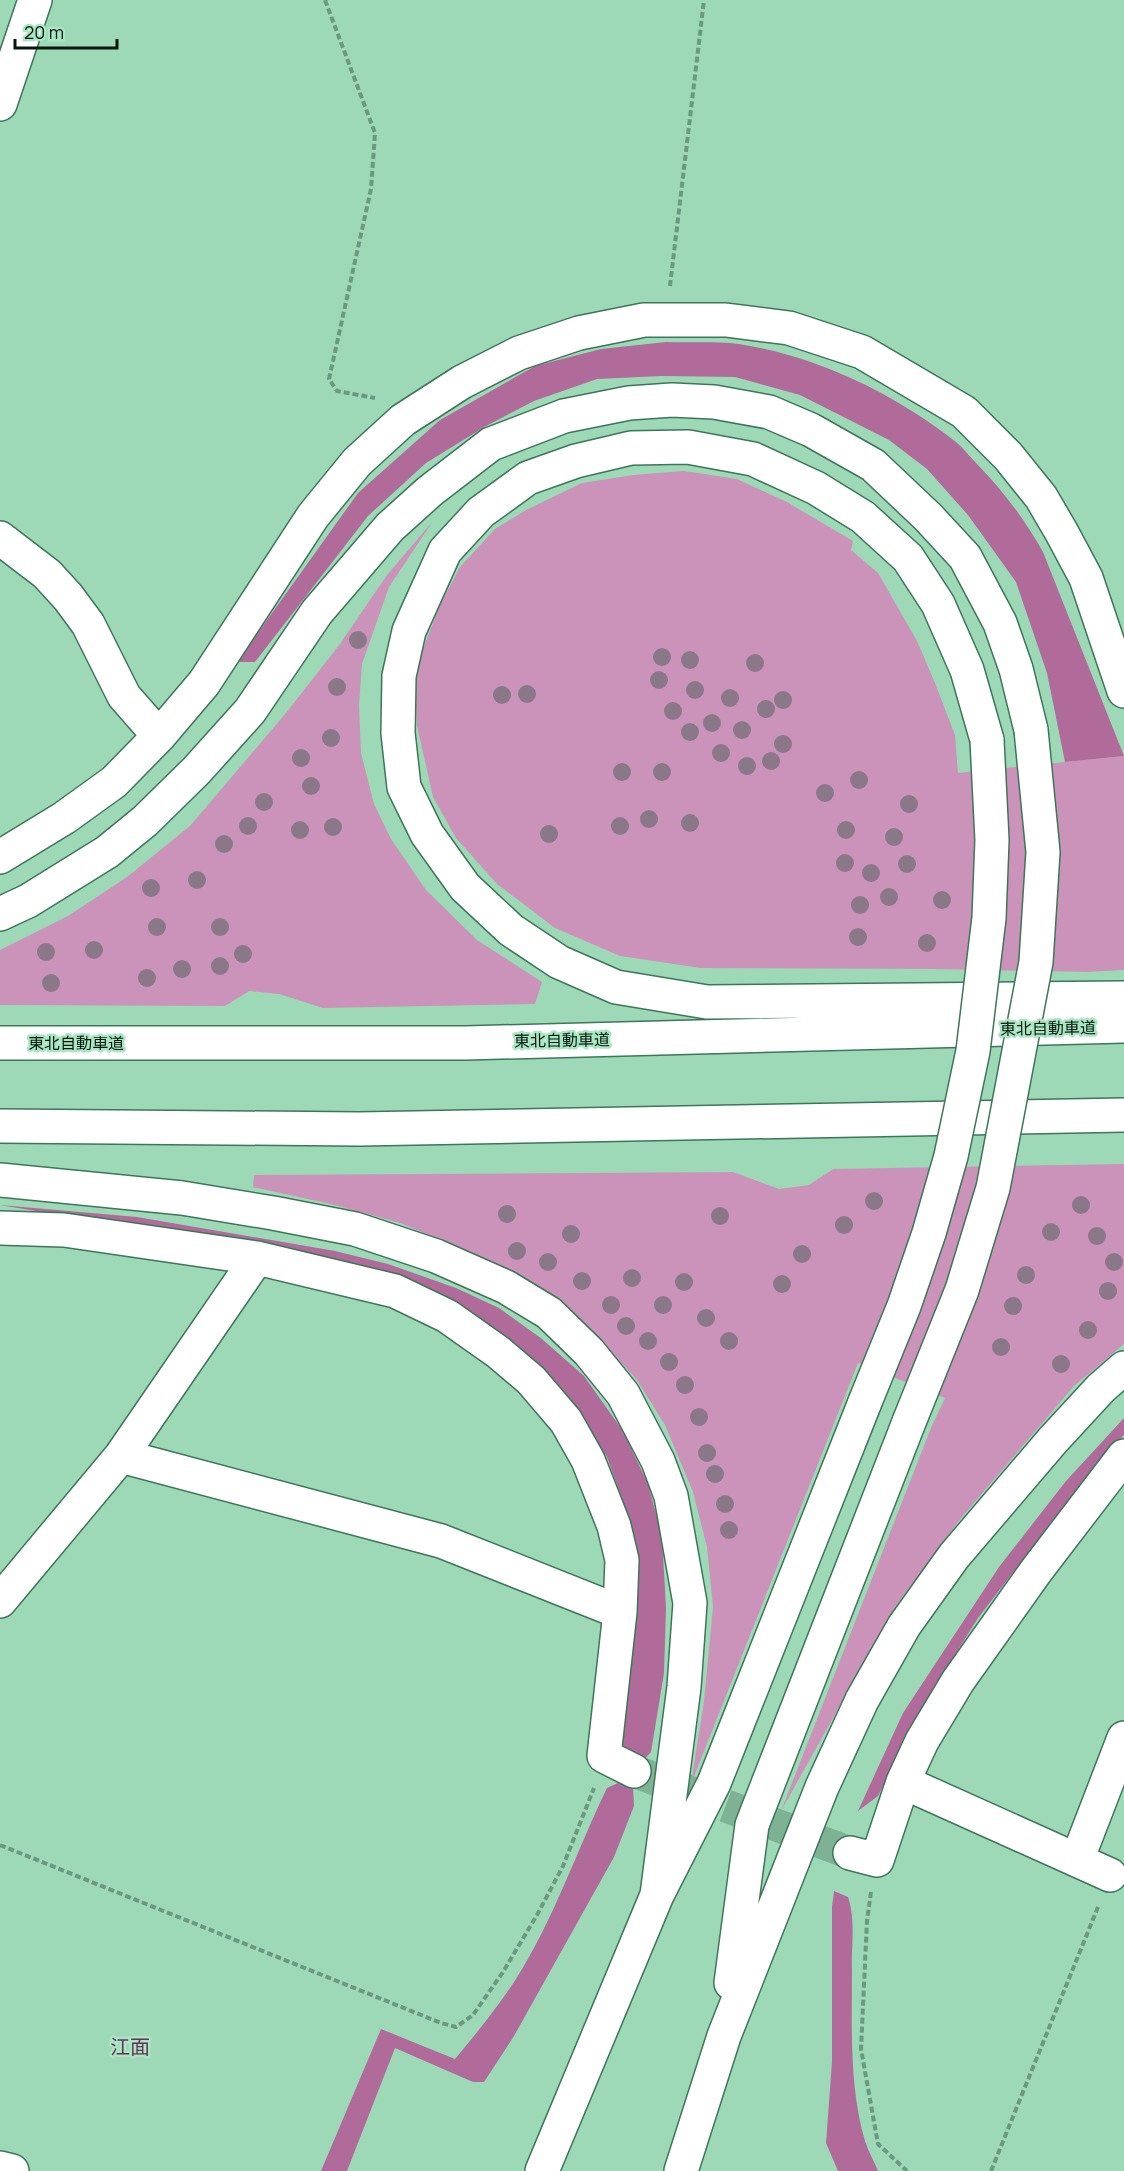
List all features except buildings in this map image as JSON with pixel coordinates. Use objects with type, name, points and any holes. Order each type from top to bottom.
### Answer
[{"type":"main road","points":[[0,104],[35,0]]},
{"type":"main road","points":[[0,857],[64,818],[114,782],[159,736],[204,682],[313,516],[357,462],[403,420],[462,382],[519,353],[579,333],[645,320],[726,320],[789,328],[862,352],[964,412],[1008,456],[1041,497],[1062,533],[1086,578],[1124,691]]},
{"type":"main road","points":[[0,914],[28,901],[107,852],[154,813],[250,711],[317,612],[390,527],[430,490],[491,444],[564,416],[629,404],[672,400],[714,402],[769,412],[811,430],[873,465],[928,517],[964,557],[1000,623],[1016,669],[1031,730],[1043,852],[1036,962],[993,1188],[962,1290],[752,1825],[724,2036]]},
{"type":"main road","points":[[542,2171],[657,1895],[714,1784],[904,1306],[929,1233],[951,1156],[973,1052],[989,918],[992,840],[987,740],[967,670],[938,604],[908,558],[863,517],[816,488],[753,459],[688,447],[630,448],[576,461],[528,478],[481,512],[445,551],[409,631],[399,676],[398,733],[404,787],[427,834],[465,887],[511,930],[559,962],[616,987],[707,1002],[1124,998]]},
{"type":"main road","points":[[0,538],[47,574],[68,597],[88,624],[124,696],[159,736]]},
{"type":"main road","name":"東北自動車道","points":[[0,1043],[466,1043],[1124,1026]]},
{"type":"main road","points":[[0,1126],[359,1129],[1124,1115]]},
{"type":"main road","points":[[0,1180],[182,1198],[273,1212],[355,1229],[436,1256],[506,1287],[549,1313],[589,1352],[623,1394],[658,1461],[671,1496],[690,1603],[684,1687],[657,1895]]},
{"type":"main road","points":[[0,1228],[64,1230],[258,1258],[395,1291],[447,1316],[498,1352],[531,1380],[566,1421],[588,1460],[614,1526],[622,1560],[620,1612],[604,1756],[634,1771]]},
{"type":"main road","points":[[0,1601],[122,1456],[258,1258]]},
{"type":"main road","points":[[681,2171],[724,2036],[822,1787],[862,1701],[904,1626],[962,1547],[1053,1440],[1101,1388],[1124,1368]]},
{"type":"main road","points":[[122,1456],[441,1541],[620,1612]]},
{"type":"main road","points":[[863,1856],[903,1782],[922,1741],[958,1681],[1036,1571],[1124,1456]]},
{"type":"main road","points":[[1077,1860],[1124,1738]]},
{"type":"main road","points":[[903,1782],[1110,1875]]},
{"type":"main road","points":[[0,2168],[12,2171]]},
{"type":"path","points":[[325,0],[375,133],[371,189],[329,379],[337,391],[385,400],[403,420]]},
{"type":"path","points":[[671,320],[670,291],[704,0]]},
{"type":"path","points":[[0,1845],[441,2023],[456,2027],[473,2015],[503,1972],[537,1915],[590,1803],[604,1756]]},
{"type":"path","points":[[863,1856],[867,1921],[861,2049],[878,2144],[906,2171]]},
{"type":"path","points":[[991,2171],[1110,1875]]},
{"type":"shaded area","points":[[666,342],[739,344],[797,358],[826,368],[881,393],[932,424],[956,442],[1005,496],[1043,552],[1124,756],[1065,762],[1047,673],[1016,582],[968,515],[927,469],[889,440],[800,395],[735,377],[662,376],[597,379],[534,401],[486,426],[426,463],[368,516],[255,662],[237,662],[358,493],[440,420],[535,366],[601,349]]},
{"type":"shaded area","points":[[684,471],[737,479],[787,502],[853,541],[851,550],[878,573],[917,641],[955,735],[958,773],[1124,756],[1124,970],[1087,972],[701,968],[620,956],[555,928],[497,884],[456,838],[433,797],[417,726],[415,679],[422,651],[441,603],[460,567],[495,529],[526,510],[582,483],[633,475]]},
{"type":"shaded area","points":[[433,521],[389,587],[362,664],[359,705],[361,753],[374,804],[391,839],[426,890],[477,940],[542,982],[535,1004],[323,1008],[279,994],[249,991],[225,1006],[0,1005],[0,950],[68,916],[127,877],[190,826],[286,713],[340,644],[387,575]]},
{"type":"shaded area","points":[[1124,1164],[1124,1344],[1074,1386],[961,1518],[897,1604],[781,1811],[931,1428],[945,1398],[858,1363],[691,1784],[704,1701],[713,1607],[707,1547],[693,1492],[665,1425],[637,1380],[589,1328],[533,1287],[472,1253],[400,1223],[335,1205],[253,1187],[254,1175],[733,1172],[779,1189],[809,1185],[833,1169]]},
{"type":"shaded area","points":[[0,1205],[137,1217],[335,1251],[388,1264],[456,1288],[499,1308],[542,1339],[584,1376],[623,1431],[648,1484],[662,1536],[666,1608],[664,1673],[651,1752],[639,1765],[621,1748],[637,1611],[633,1529],[607,1457],[586,1425],[462,1316],[143,1229]]},
{"type":"shaded area","points":[[1124,1418],[1124,1435],[1087,1476],[978,1618],[929,1696],[878,1796],[858,1811],[903,1713],[999,1567],[1066,1481]]},
{"type":"shaded area","points":[[618,1783],[633,1787],[634,1806],[614,1857],[514,2036],[484,2082],[473,2082],[395,2048],[347,2171],[321,2171],[381,2029],[455,2059],[486,2021],[514,1982],[541,1935],[607,1788]]},
{"type":"shaded area","points":[[834,1891],[848,1897],[852,1915],[852,2034],[856,2099],[865,2141],[878,2171],[838,2171],[826,2143],[832,2062],[832,1907]]},
{"type":"tunnel","points":[[634,1771],[850,1853]]},
{"type":"district","name":"江面","points":[[130,2046]]}]
